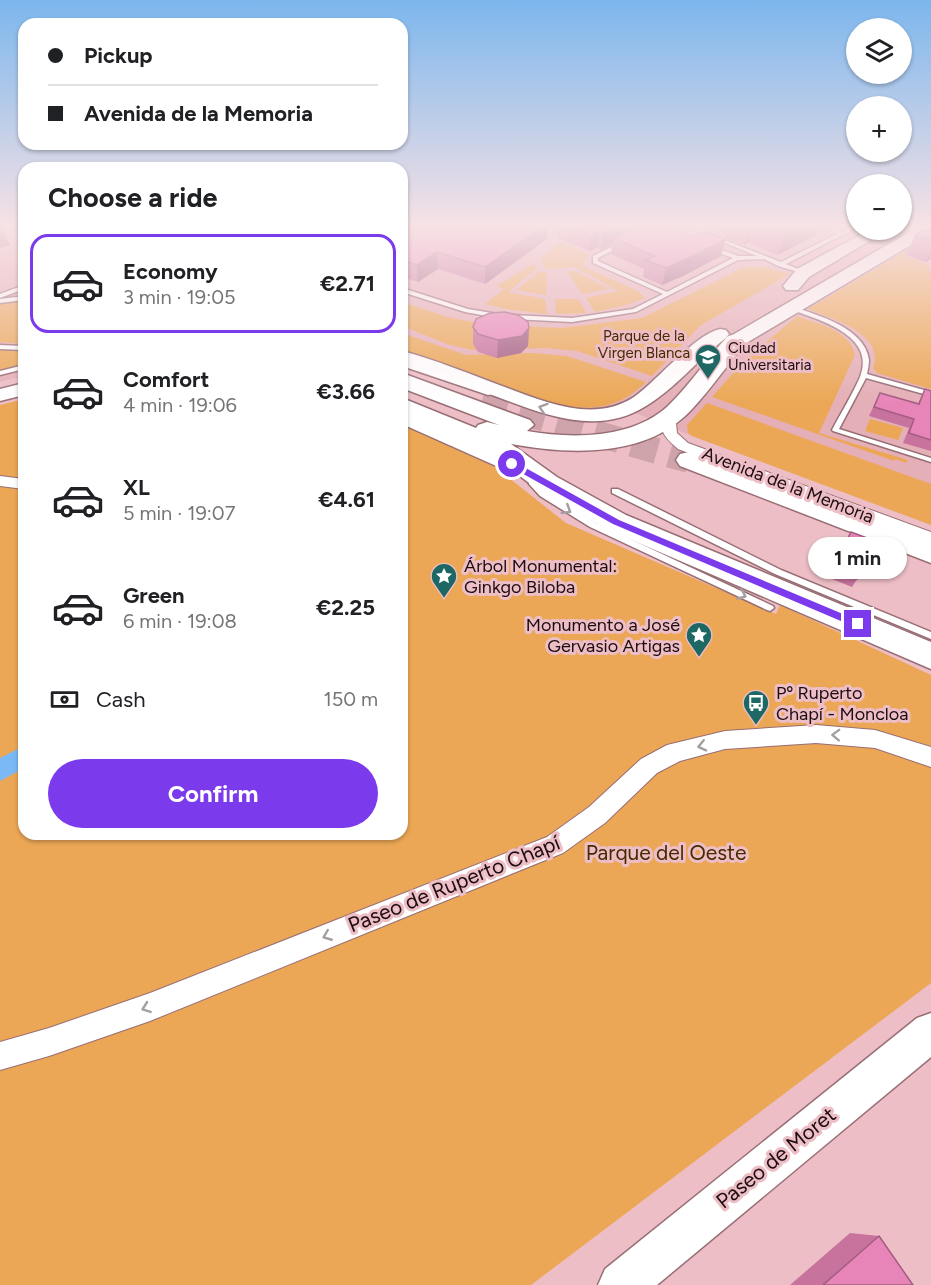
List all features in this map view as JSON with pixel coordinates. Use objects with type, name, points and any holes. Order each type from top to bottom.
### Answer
[{"type":"highway","points":[[408,384],[519,424],[558,429],[605,426],[646,411],[728,338]]},
{"type":"highway","points":[[408,385],[483,429],[518,439],[554,444],[614,440],[639,432],[675,412],[728,338]]},
{"type":"highway","points":[[408,384],[486,398]]},
{"type":"highway","points":[[408,386],[529,471],[616,522],[931,656]]},
{"type":"highway","name":"Avenida de la Memoria","points":[[689,460],[931,552]]},
{"type":"main road","points":[[728,338],[733,323],[791,284]]},
{"type":"main road","points":[[728,338],[748,329],[790,299],[816,284]]},
{"type":"main road","points":[[408,359],[544,410],[573,415],[597,415],[621,410],[638,402],[728,338],[791,308],[832,284]]},
{"type":"main road","points":[[0,395],[18,390]]},
{"type":"main road","points":[[408,420],[529,471]]},
{"type":"main road","name":"Paseo de Moret","points":[[621,1285],[931,1032]]},
{"type":"street","name":"Avenida de la Memoria","points":[[675,412],[669,423],[670,434],[676,442],[684,446],[931,539]]},
{"type":"street","points":[[0,481],[18,483]]},
{"type":"street","name":"Paseo de Ruperto Chapí","points":[[0,1056],[49,1042],[150,1007],[555,845],[597,815],[650,766],[675,752],[725,741],[816,734],[875,739],[931,757]]},
{"type":"lane","points":[[645,284],[667,294]]},
{"type":"lane","points":[[408,292],[467,311],[539,320],[594,318],[634,311],[687,284]]},
{"type":"lane","points":[[0,296],[18,289]]},
{"type":"lane","points":[[0,301],[18,299]]},
{"type":"lane","points":[[791,308],[839,327],[853,336],[864,351],[866,368],[864,375],[835,430],[931,460]]},
{"type":"lane","points":[[0,347],[18,348]]},
{"type":"lane","points":[[0,373],[18,368]]},
{"type":"lane","points":[[864,375],[931,394]]},
{"type":"lane","points":[[529,471],[543,494],[593,525],[770,608]]},
{"type":"lane","points":[[615,491],[778,572],[931,636]]},
{"type":"shaded area","points":[[0,284],[18,284],[18,378],[0,382]]},
{"type":"shaded area","name":"Ciudad Universitaria","points":[[408,284],[931,284],[931,524],[692,436],[623,408],[571,410],[408,349]]},
{"type":"green space","points":[[518,284],[508,292],[545,299],[547,314],[485,304],[504,289],[496,286]]},
{"type":"green space","points":[[524,284],[547,284],[546,295],[516,290]]},
{"type":"green space","points":[[576,284],[600,284],[609,289],[582,294]]},
{"type":"green space","points":[[605,284],[622,284],[638,291],[645,298],[595,312],[586,298],[618,291]]},
{"type":"green space","name":"Parque de la Virgen Blanca","points":[[710,284],[773,284],[701,325],[652,376],[577,351],[546,348],[473,350],[450,345],[408,328],[408,304],[448,317],[478,323],[482,319],[536,327],[562,328],[642,318]]},
{"type":"green space","points":[[850,284],[931,284],[931,389],[877,373],[873,368],[875,356],[872,346],[864,337],[842,323],[808,309]]},
{"type":"green space","points":[[555,299],[578,299],[586,313],[556,314]]},
{"type":"green space","points":[[18,302],[18,344],[0,342],[0,304]]},
{"type":"green space","points":[[797,316],[840,334],[852,346],[855,355],[819,433],[908,460],[906,463],[895,459],[894,461],[712,397],[743,362]]},
{"type":"green space","points":[[408,335],[466,355],[534,353],[567,356],[646,382],[624,399],[602,406],[578,408],[551,405],[408,353]]},
{"type":"green space","points":[[0,349],[18,350],[18,366],[0,370]]},
{"type":"green space","name":"Parque del Oeste","points":[[18,400],[18,840],[408,840],[408,423],[476,452],[566,523],[776,614],[780,605],[931,675],[931,983],[531,1285],[0,1285],[0,405]]},
{"type":"green space","points":[[707,403],[931,484],[931,525],[692,436],[688,433],[687,425]]},
{"type":"green space","points":[[870,419],[903,428],[898,440],[865,431]]},
{"type":"building","points":[[505,312],[518,315],[528,322],[529,328],[522,336],[498,340],[478,334],[473,327],[476,319],[490,313]]},
{"type":"building","points":[[925,389],[931,391],[931,440],[909,433],[914,419],[874,407],[880,393],[919,404]]},
{"type":"building","points":[[851,532],[875,541],[857,579],[832,569]]},
{"type":"building","points":[[879,1236],[913,1285],[823,1285]]},
{"type":"waterway","points":[[0,770],[18,760]]},
{"type":"tunnel","points":[[482,401],[689,460]]},
{"type":"place","name":"Ciudad Universitaria","points":[[708,380]]},
{"type":"place","name":"Árbol Monumental: Ginkgo Biloba","points":[[444,599]]},
{"type":"place","name":"Monumento a José Gervasio Artigas","points":[[699,658]]},
{"type":"place","name":"Pº Ruperto Chapí - Moncloa","points":[[756,726]]},
{"type":"route","points":[[512,464],[616,522],[858,624]]}]
